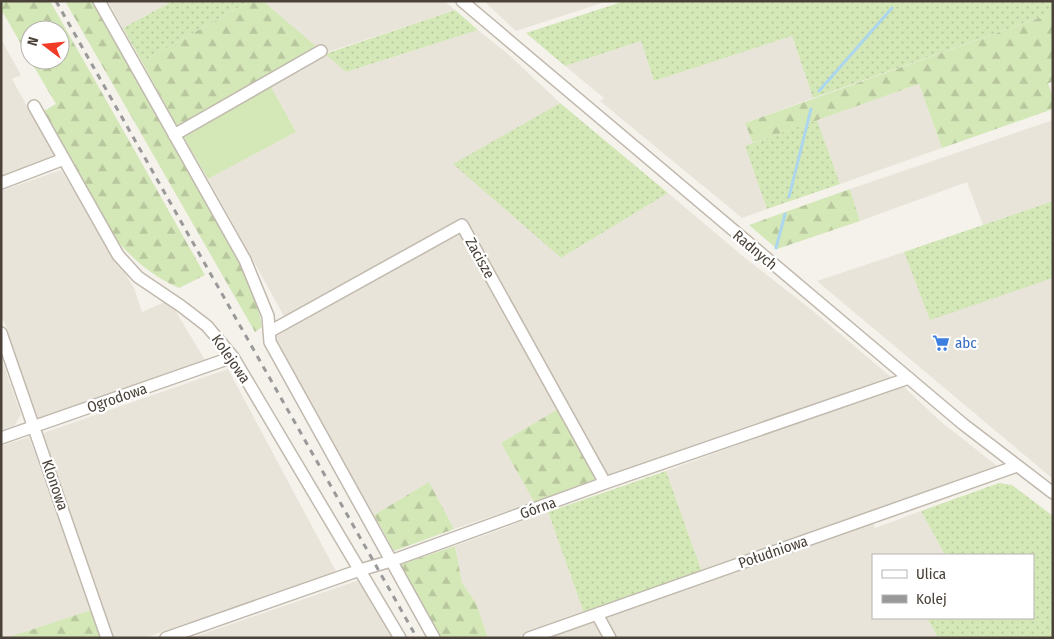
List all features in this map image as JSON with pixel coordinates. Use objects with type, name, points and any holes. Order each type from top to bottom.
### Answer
[{"type":"street","points":[[99,1],[245,260],[268,316],[270,342],[434,638]]},
{"type":"street","name":"Radnych","points":[[462,1],[962,424],[1053,493]]},
{"type":"street","points":[[174,135],[322,51]]},
{"type":"street","name":"Kolejowa","points":[[34,106],[118,255],[138,277],[207,326],[233,357],[400,638]]},
{"type":"street","points":[[1,183],[64,159]]},
{"type":"street","name":"Zacisze","points":[[269,332],[462,225],[605,483]]},
{"type":"street","name":"Klonowa","points":[[1,333],[108,638]]},
{"type":"street","name":"Ogrodowa","points":[[1,438],[233,357]]},
{"type":"street","name":"Górna","points":[[166,638],[360,570],[391,561],[605,483],[909,378]]},
{"type":"street","name":"Południowa","points":[[529,638],[1016,466]]},
{"type":"street","points":[[597,614],[610,638]]},
{"type":"shaded area","points":[[108,1],[173,1],[123,28]]},
{"type":"shaded area","points":[[263,1],[444,1],[455,10],[325,53],[346,72],[478,30],[508,54],[560,103],[454,164],[561,258],[668,193],[891,377],[763,424],[759,422],[608,476],[464,218],[285,318],[208,179],[296,132],[270,85],[318,48]]},
{"type":"shaded area","points":[[484,1],[608,1],[516,31]]},
{"type":"shaded area","points":[[792,36],[813,98],[745,123],[753,143],[746,147],[767,209],[742,218],[600,101],[604,98],[565,66],[641,41],[654,81]]},
{"type":"shaded area","points":[[1,39],[21,75],[12,79],[56,158],[1,177]]},
{"type":"shaded area","points":[[919,84],[942,148],[840,184],[817,120]]},
{"type":"shaded area","points":[[1053,120],[1053,201],[983,225],[967,182],[860,221],[850,189]]},
{"type":"shaded area","points":[[61,170],[134,288],[142,312],[169,300],[205,360],[38,418],[1,314],[1,191]]},
{"type":"shaded area","points":[[459,232],[558,409],[501,443],[534,502],[454,529],[429,482],[374,515],[273,338]]},
{"type":"shaded area","points":[[904,252],[930,319],[1053,278],[1053,479],[817,281]]},
{"type":"shaded area","points":[[1,357],[21,415],[14,426],[1,430]]},
{"type":"shaded area","points":[[228,369],[337,573],[144,638],[112,638],[43,433]]},
{"type":"shaded area","points":[[902,385],[940,421],[1001,469],[702,572],[666,471]]},
{"type":"shaded area","points":[[29,437],[91,610],[1,638],[1,446]]},
{"type":"shaded area","points":[[921,511],[944,554],[872,554],[872,619],[928,619],[938,638],[615,638],[602,616],[803,548],[873,522],[875,528]]},
{"type":"shaded area","points":[[548,512],[584,613],[515,638],[488,638],[476,603],[462,583],[455,546]]},
{"type":"shaded area","points":[[359,580],[392,638],[191,638]]},
{"type":"shaded area","points":[[596,620],[605,638],[544,638]]},
{"type":"green space","points":[[1,1],[50,1],[61,20],[20,20],[20,42],[1,9]]},
{"type":"green space","points":[[65,1],[94,1],[255,292],[262,327],[255,332]]},
{"type":"green space","points":[[173,1],[250,1],[142,62],[123,28]]},
{"type":"green space","points":[[250,1],[263,1],[318,48],[177,126],[142,62]]},
{"type":"green space","points":[[625,1],[1053,1],[1053,13],[813,98],[792,36],[654,81],[641,41],[565,66],[526,33]]},
{"type":"green space","points":[[455,10],[478,30],[346,72],[325,54]]},
{"type":"green space","points":[[1053,13],[1053,82],[1048,83],[1053,98],[1053,109],[942,148],[919,84],[753,143],[745,123]]},
{"type":"green space","points":[[70,36],[205,275],[179,288],[161,279],[146,268],[117,241],[44,111],[56,104],[36,70],[70,70]]},
{"type":"green space","points":[[270,85],[296,132],[208,179],[183,136]]},
{"type":"green space","points":[[560,103],[668,193],[561,258],[453,164]]},
{"type":"green space","points":[[817,120],[840,184],[767,209],[745,146]]},
{"type":"green space","points":[[850,189],[860,221],[777,249],[749,225]]},
{"type":"green space","points":[[1053,201],[1053,278],[930,320],[904,252]]},
{"type":"green space","points":[[558,409],[596,479],[534,502],[501,443]]},
{"type":"green space","points":[[666,471],[702,572],[584,613],[548,512]]},
{"type":"green space","points":[[429,482],[454,529],[394,551],[374,515]]},
{"type":"green space","points":[[999,483],[1012,485],[1053,516],[1053,638],[938,638],[928,619],[1034,619],[1034,554],[944,554],[921,511]]},
{"type":"green space","points":[[455,546],[462,583],[476,603],[488,638],[441,638],[399,565]]},
{"type":"green space","points":[[91,610],[101,638],[6,638]]},
{"type":"waterway","points":[[819,91],[892,8]]},
{"type":"waterway","points":[[789,197],[811,109]]},
{"type":"waterway","points":[[776,248],[785,214]]},
{"type":"railway","points":[[56,1],[417,638]]},
{"type":"place","name":"abc","points":[[941,343]]}]
